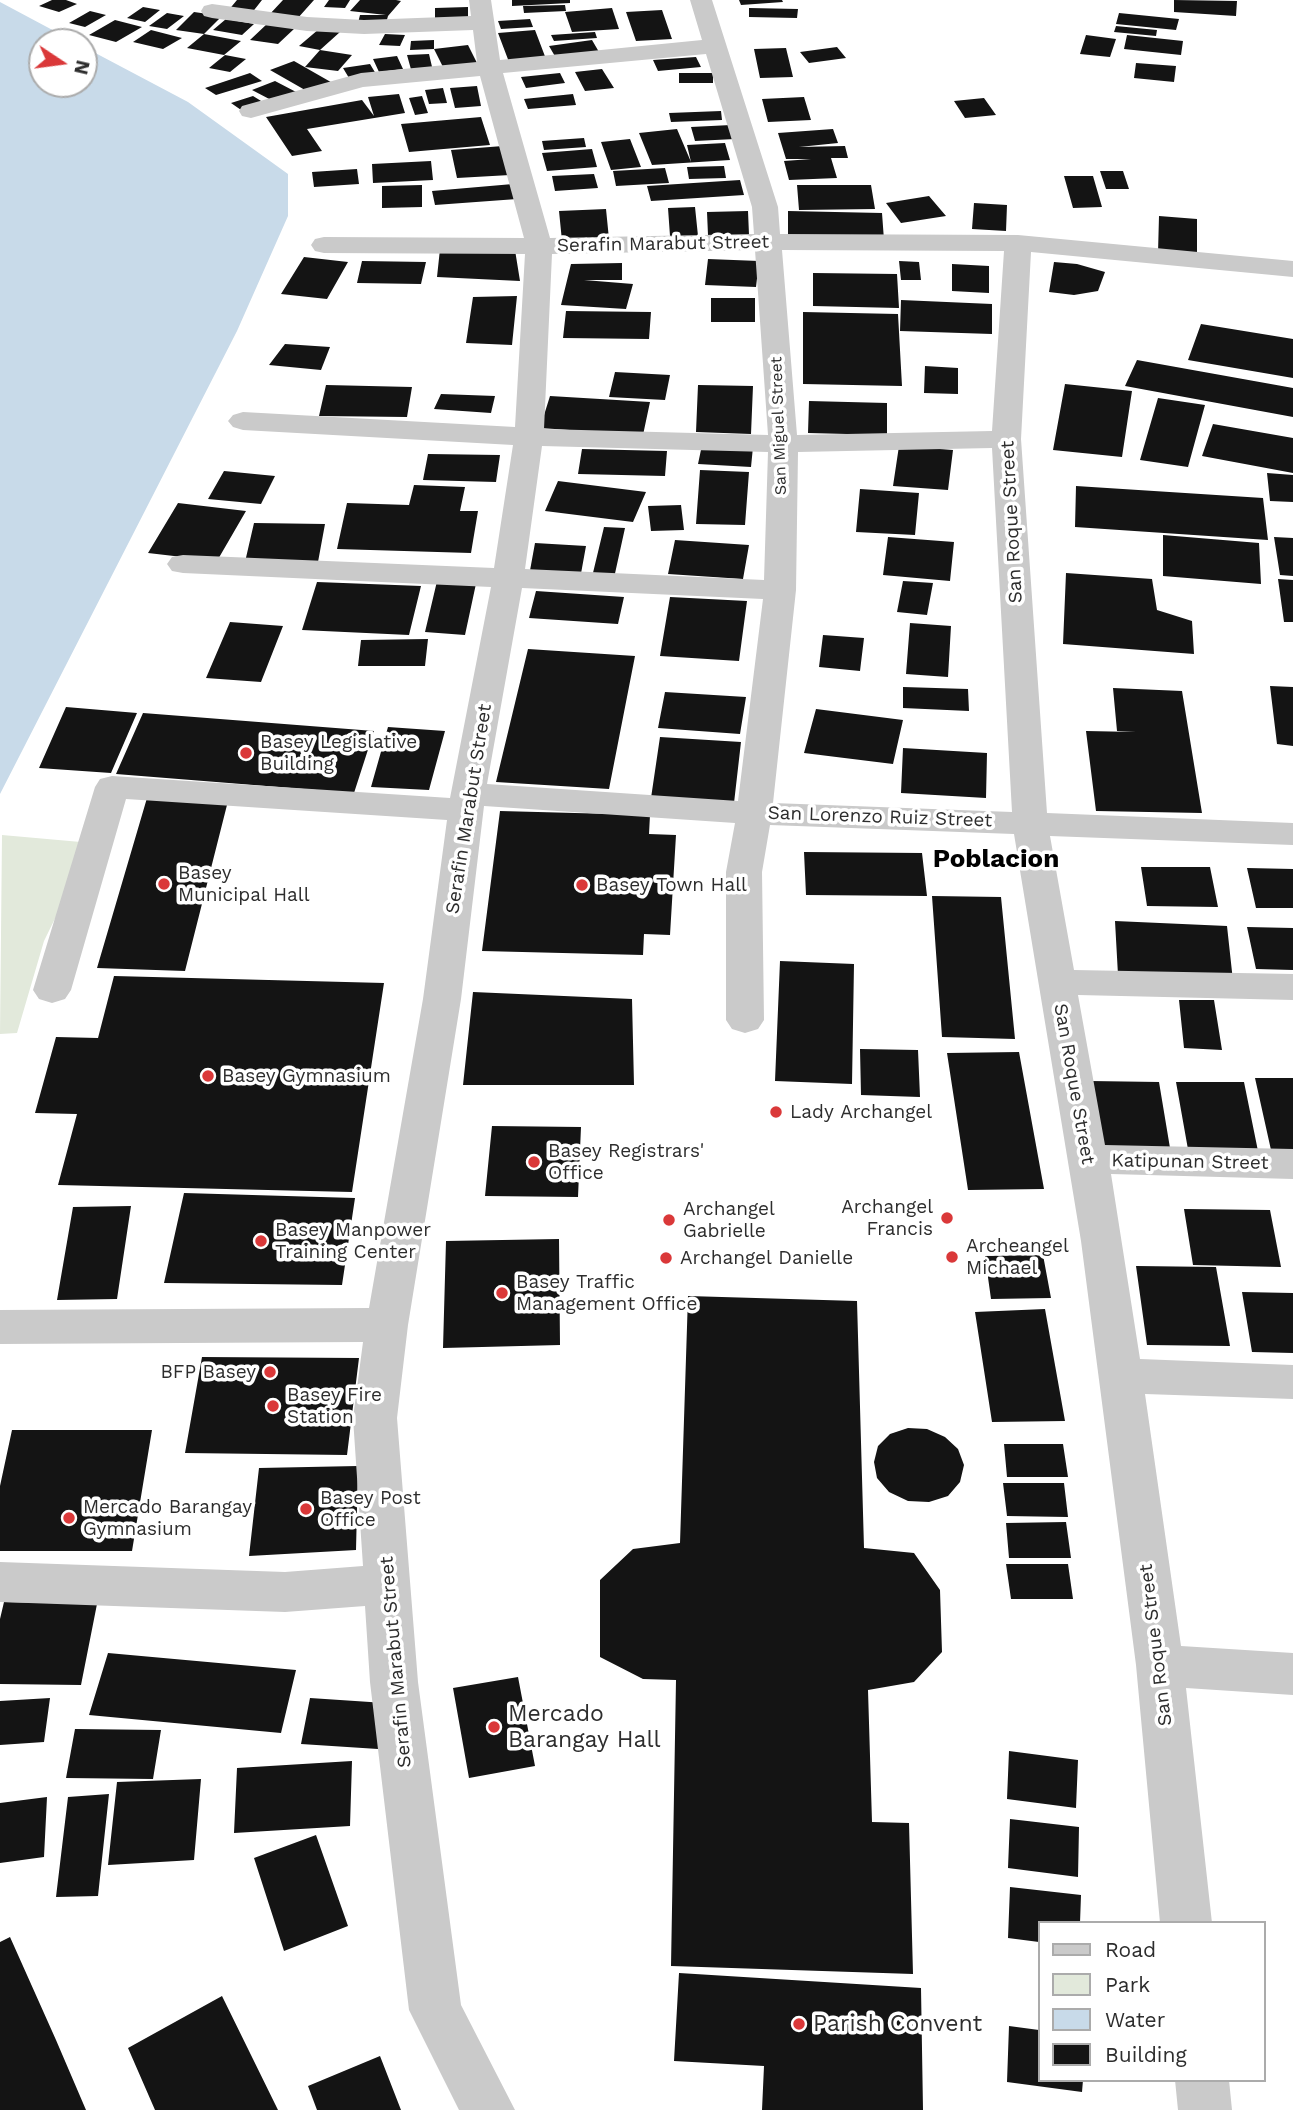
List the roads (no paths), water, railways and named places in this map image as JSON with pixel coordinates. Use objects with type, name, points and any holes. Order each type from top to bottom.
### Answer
[{"type":"street","name":"San Miguel Street","points":[[701,0],[765,207],[783,444],[780,590],[754,813],[744,872],[745,1020]]},
{"type":"street","points":[[212,11],[307,24],[365,27],[481,12],[489,66],[539,246],[324,245]]},
{"type":"street","points":[[251,110],[361,80],[715,46]]},
{"type":"street","name":"Serafin Marabut Street","points":[[488,2110],[436,2010],[394,1682],[375,1418],[387,1325],[442,999],[466,802],[508,579],[529,437],[539,246],[769,242],[1018,243],[1293,269]]},
{"type":"street","name":"San Roque Street","points":[[1018,243],[1006,439],[1030,823],[1102,1241],[1160,1665],[1186,1921]]},
{"type":"street","points":[[243,421],[529,437],[783,444],[1006,439]]},
{"type":"street","points":[[183,564],[780,590]]},
{"type":"street","name":"San Lorenzo Ruiz Street","points":[[52,990],[112,787],[1293,834]]},
{"type":"street","points":[[1056,982],[1293,987]]},
{"type":"street","name":"Katipunan Street","points":[[1087,1159],[1293,1164]]},
{"type":"street","points":[[0,1327],[387,1325]]},
{"type":"street","points":[[1121,1376],[1293,1382]]},
{"type":"street","points":[[0,1582],[285,1592],[388,1584]]},
{"type":"street","points":[[1160,1665],[1293,1674]]},
{"type":"street","points":[[1202,2082],[1205,2110]]},
{"type":"water","points":[[0,2],[49,28],[28,28],[28,98],[98,98],[98,54],[188,102],[288,174],[288,216],[237,331],[0,794]]},
{"type":"place","name":"Basey Legislative Building","points":[[246,753]]},
{"type":"place","name":"Basey Municipal Hall","points":[[164,884]]},
{"type":"place","name":"Basey Town Hall","points":[[582,885]]},
{"type":"place","name":"Basey Gymnasium","points":[[208,1076]]},
{"type":"place","name":"Lady Archangel","points":[[776,1112]]},
{"type":"place","name":"Basey Registrars' Office","points":[[534,1162]]},
{"type":"place","name":"Archangel Francis","points":[[947,1218]]},
{"type":"place","name":"Archangel Gabrielle","points":[[669,1220]]},
{"type":"place","name":"Basey Manpower Training Center","points":[[261,1241]]},
{"type":"place","name":"Archeangel Michael","points":[[952,1257]]},
{"type":"place","name":"Archangel Danielle","points":[[666,1258]]},
{"type":"place","name":"Basey Traffic Management Office","points":[[502,1293]]},
{"type":"place","name":"BFP Basey","points":[[270,1372]]},
{"type":"place","name":"Basey Fire Station","points":[[273,1406]]},
{"type":"place","name":"Basey Post Office","points":[[306,1509]]},
{"type":"place","name":"Mercado Barangay Gymnasium","points":[[69,1518]]},
{"type":"place","name":"Mercado Barangay Hall","points":[[494,1727]]},
{"type":"place","name":"Parish Convent","points":[[799,2024]]},
{"type":"district","name":"Poblacion","points":[[996,859]]}]
